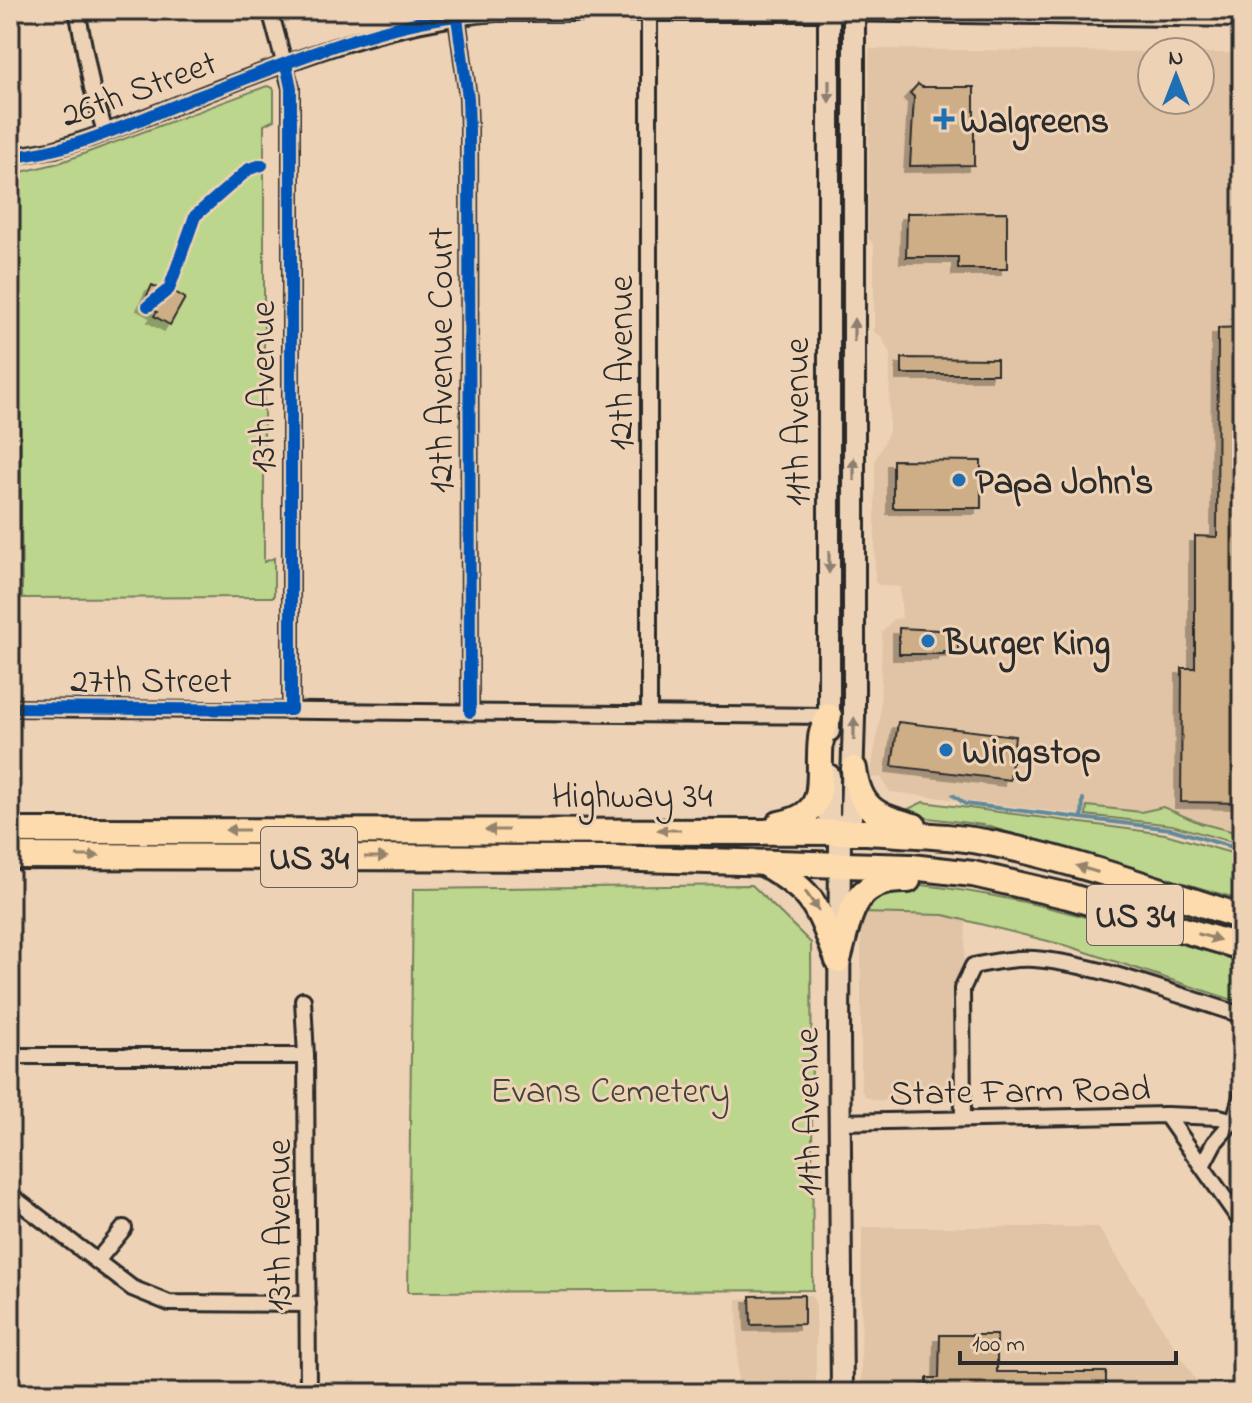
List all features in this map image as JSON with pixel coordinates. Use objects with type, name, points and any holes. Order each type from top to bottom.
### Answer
[{"type":"highway","points":[[747,830],[791,821],[811,810],[819,796],[821,736],[829,716]]},
{"type":"highway","points":[[854,769],[859,794],[872,810],[891,820],[963,838]]},
{"type":"highway","name":"Highway 34","points":[[10,831],[747,830],[840,831],[963,838],[1054,858],[1242,917]]},
{"type":"highway","name":"Highway 34","points":[[10,856],[608,858],[911,867],[973,874],[1068,896],[1242,947]]},
{"type":"highway","points":[[761,862],[805,890],[819,910],[838,960]]},
{"type":"highway","points":[[838,960],[856,902],[862,892],[874,884],[888,879],[981,887],[1026,886]]},
{"type":"main road","name":"11th Avenue","points":[[829,12],[829,818],[840,831]]},
{"type":"main road","name":"11th Avenue","points":[[842,1393],[838,960],[840,831],[851,818],[854,769],[854,12]]},
{"type":"street","points":[[77,10],[92,88],[105,132]]},
{"type":"street","name":"13th Avenue","points":[[270,10],[291,88],[291,710]]},
{"type":"street","name":"26th Street","points":[[10,157],[55,149],[370,35],[456,13],[854,12],[1238,16]]},
{"type":"street","name":"12th Avenue Court","points":[[456,13],[468,98],[469,129],[470,712]]},
{"type":"street","name":"12th Avenue","points":[[649,14],[649,712]]},
{"type":"street","name":"27th Street","points":[[10,708],[829,716]]},
{"type":"street","points":[[963,1118],[962,989],[973,966],[1002,960],[1034,959],[1103,972],[1242,1015]]},
{"type":"street","name":"13th Avenue","points":[[303,1000],[308,1393]]},
{"type":"street","points":[[10,1056],[306,1056]]},
{"type":"street","points":[[1203,1164],[1214,1143],[1238,1121],[1242,1094]]},
{"type":"street","points":[[1166,1115],[1238,1121]]},
{"type":"street","name":"State Farm Road","points":[[840,1122],[1166,1115],[1242,1223]]},
{"type":"street","points":[[10,1195],[132,1288],[169,1303],[308,1304]]},
{"type":"street","points":[[97,1261],[124,1228]]},
{"type":"shaded area","points":[[869,49],[1136,52],[1136,116],[1216,116],[1216,53],[1242,53],[1242,841],[1172,825],[890,792],[881,777],[870,778],[880,718],[882,632],[894,619],[902,618],[900,587],[875,582],[875,461],[889,432],[890,353],[881,336],[874,332],[874,246],[868,238]]},
{"type":"shaded area","points":[[861,911],[944,915],[966,921],[964,967],[951,1002],[953,1100],[874,1100],[865,1096],[861,1089]]},
{"type":"shaded area","points":[[862,1227],[1098,1227],[1204,1393],[861,1393]]},
{"type":"shaded area","points":[[811,1295],[816,1305],[816,1393],[738,1393],[737,1299]]},
{"type":"green space","points":[[267,86],[274,91],[274,120],[264,125],[264,562],[274,558],[274,597],[22,598],[17,173],[59,163]]},
{"type":"green space","points":[[923,802],[1165,834],[1242,856],[1242,900],[983,825],[898,814]]},
{"type":"green space","points":[[1087,806],[1141,812],[1163,807],[1200,823],[1242,834],[1242,845],[1172,825],[1086,815]]},
{"type":"green space","points":[[912,884],[1038,905],[1242,960],[1242,1003],[1068,946],[944,915],[861,913],[866,901]]},
{"type":"green space","name":"Evans Cemetery","points":[[752,885],[811,943],[813,1290],[408,1292],[413,889]]},
{"type":"building","name":"Walgreens","points":[[918,84],[922,87],[974,87],[974,165],[910,166],[914,97],[910,93]]},
{"type":"building","points":[[1007,212],[1007,269],[958,269],[958,257],[906,257],[907,213]]},
{"type":"building","points":[[152,285],[164,291],[168,288],[185,298],[170,325],[154,316],[157,312],[143,304]]},
{"type":"building","points":[[1242,327],[1242,803],[1181,802],[1182,668],[1195,668],[1195,536],[1217,537],[1218,328]]},
{"type":"building","points":[[902,358],[997,359],[997,374],[902,374]]},
{"type":"building","points":[[893,460],[981,461],[981,508],[893,508]]},
{"type":"building","name":"Burger King","points":[[899,628],[958,631],[958,651],[899,654]]},
{"type":"building","points":[[898,722],[1015,736],[1010,780],[892,766]]},
{"type":"building","points":[[804,1295],[804,1324],[751,1325],[750,1296]]},
{"type":"building","points":[[940,1335],[997,1335],[997,1372],[1106,1372],[1106,1393],[927,1393],[927,1378],[939,1378]]},
{"type":"waterway","points":[[953,795],[965,804],[1171,829],[1242,850]]},
{"type":"waterway","points":[[1082,818],[1083,799]]},
{"type":"cycle path","points":[[456,10],[469,129],[470,712]]},
{"type":"cycle path","points":[[10,157],[79,143],[287,63],[388,30],[470,14],[566,13]]},
{"type":"cycle path","points":[[10,708],[291,710],[291,88],[286,64]]},
{"type":"cycle path","points":[[148,306],[169,289],[195,216],[249,169],[262,165]]},
{"type":"place","name":"Walgreens","points":[[944,119]]},
{"type":"place","name":"Papa John's","points":[[959,480]]},
{"type":"place","name":"Burger King","points":[[928,641]]},
{"type":"place","name":"Wingstop","points":[[946,750]]}]
